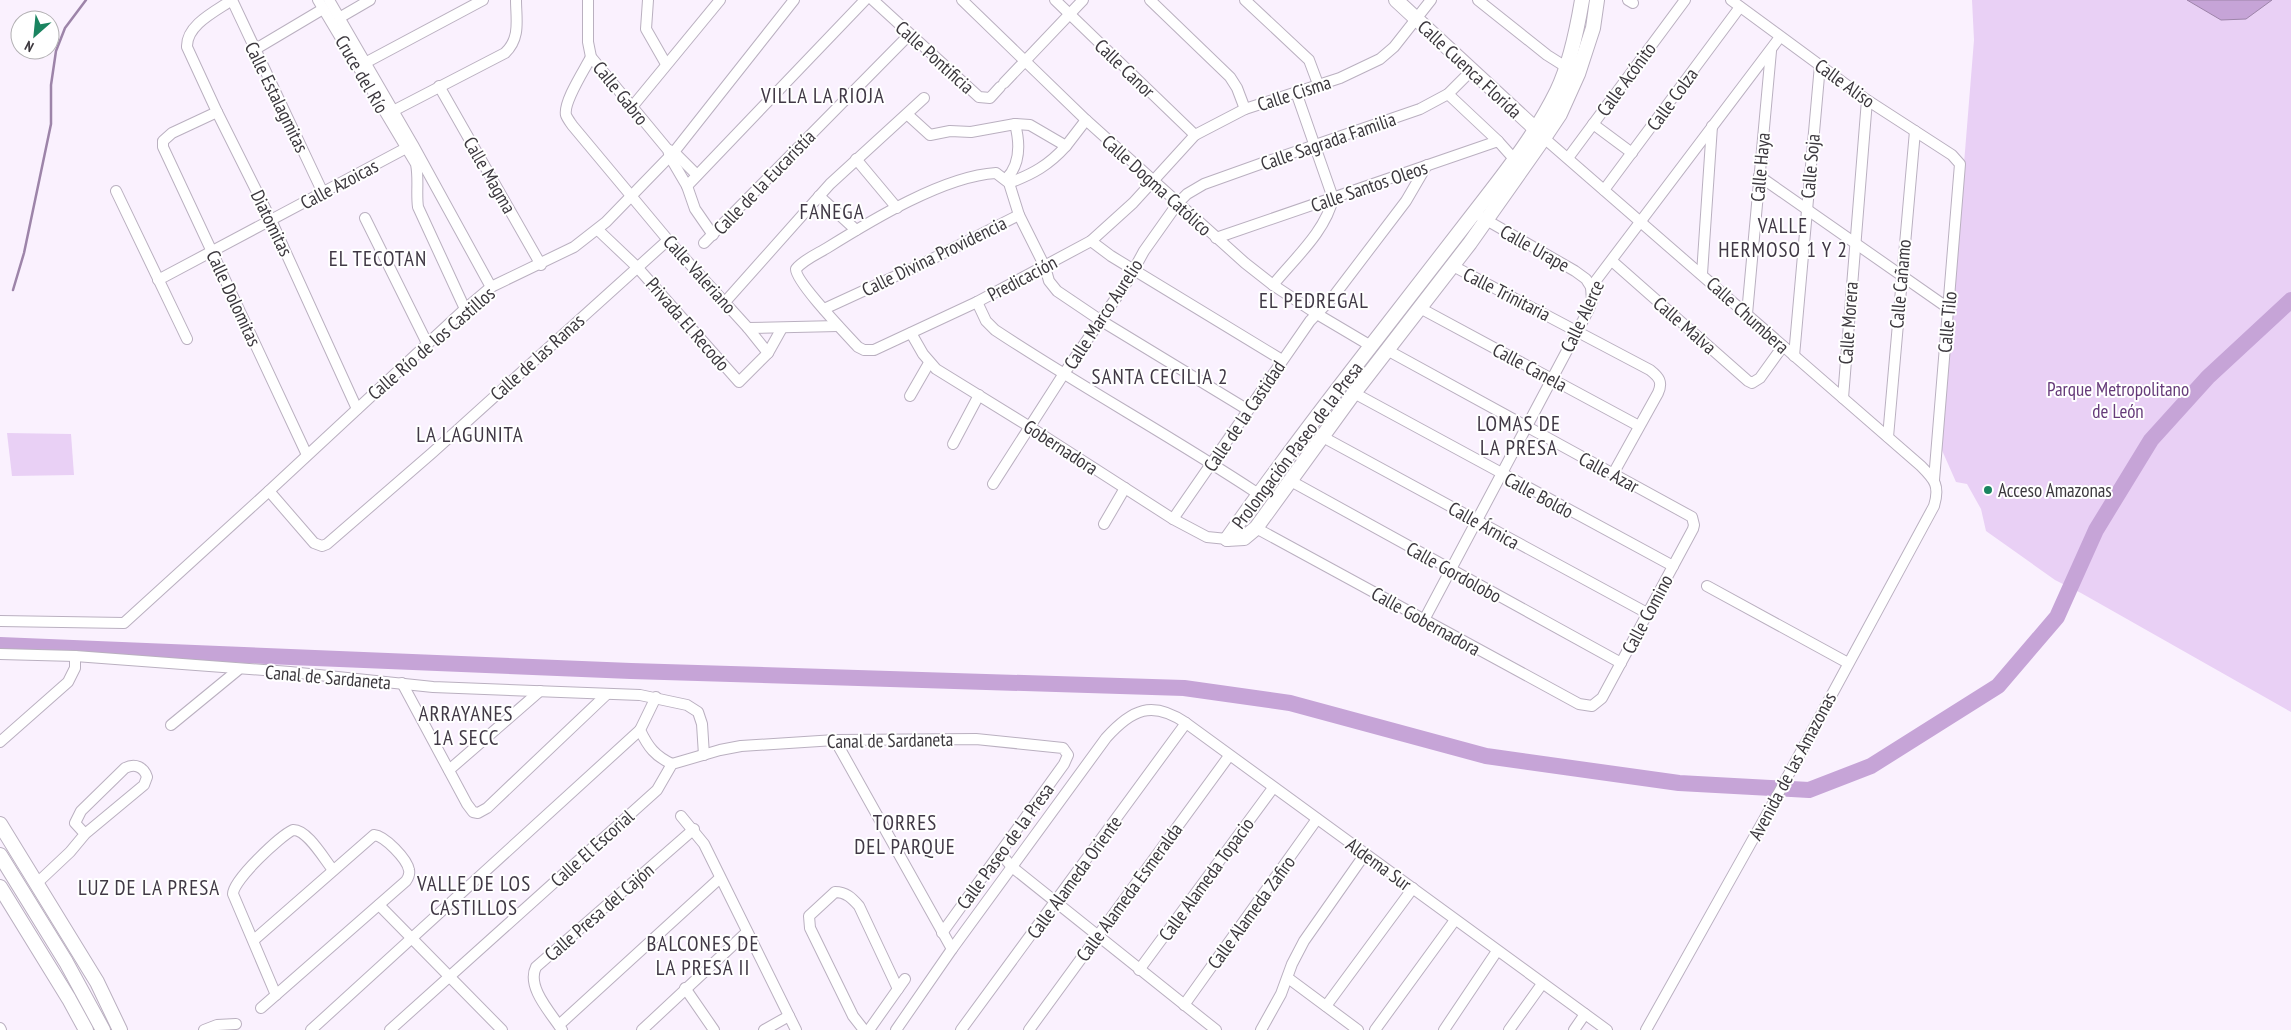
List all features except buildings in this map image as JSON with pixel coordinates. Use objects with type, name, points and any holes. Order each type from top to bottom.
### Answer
[{"type":"street","name":"Diatomitas","points":[[232,0],[195,26],[186,38],[190,57],[271,220],[357,409]]},
{"type":"street","name":"Calle Estalagmitas","points":[[232,0],[254,50],[323,192]]},
{"type":"street","name":"Cruce del Río","points":[[329,0],[393,111],[409,147]]},
{"type":"street","points":[[339,18],[370,0]]},
{"type":"street","points":[[365,62],[483,0]]},
{"type":"street","points":[[393,111],[506,52],[511,47],[517,32],[516,0]]},
{"type":"street","name":"Calle Gabro","points":[[588,0],[588,42],[591,57],[671,153]]},
{"type":"street","points":[[648,0],[646,30],[666,64]]},
{"type":"street","points":[[632,107],[720,0]]},
{"type":"street","name":"Calle Río de los Castillos","points":[[0,621],[124,623],[269,491],[426,343],[491,287],[574,247],[598,230],[671,153],[794,0]]},
{"type":"street","points":[[687,186],[865,0]]},
{"type":"street","name":"Calle Pontificia","points":[[873,0],[909,35],[979,97],[990,98],[1083,0]]},
{"type":"street","name":"Calle Dogma Católico","points":[[962,0],[1086,120],[1216,238],[1273,285],[1371,346]]},
{"type":"street","name":"Calle Canor","points":[[1055,0],[1195,135]]},
{"type":"street","points":[[1150,0],[1230,77],[1237,88],[1244,109]]},
{"type":"street","points":[[1245,0],[1309,60],[1318,84]]},
{"type":"street","name":"Calle Cuenca Florida","points":[[1396,0],[1540,134]]},
{"type":"street","name":"Calle Cisma","points":[[1153,181],[1195,135],[1244,109],[1360,70],[1380,59],[1394,47],[1431,0]]},
{"type":"street","points":[[1478,0],[1547,56],[1566,67]]},
{"type":"street","points":[[1540,134],[1560,114],[1578,74],[1593,28],[1597,0]]},
{"type":"street","name":"Calle Acónito","points":[[1568,158],[1685,0]]},
{"type":"street","points":[[1540,134],[1566,67],[1580,1]]},
{"type":"street","name":"Calle Aliso","points":[[1736,3],[1867,100],[1952,155],[1960,164]]},
{"type":"street","name":"Calle Colza","points":[[1604,190],[1632,153],[1736,3]]},
{"type":"street","name":"Cruce del Río","points":[[321,5],[409,147]]},
{"type":"street","points":[[254,50],[321,5]]},
{"type":"street","name":"Calle de la Eucaristía","points":[[704,243],[909,35]]},
{"type":"street","name":"Calle Alerce","points":[[1424,620],[1592,301],[1591,287],[1780,37]]},
{"type":"street","name":"Calle Haya","points":[[1747,314],[1771,50]]},
{"type":"street","name":"Calle Valeriano","points":[[591,57],[569,100],[566,116],[668,240],[748,328],[768,353]]},
{"type":"street","name":"Calle Soja","points":[[1794,356],[1820,65]]},
{"type":"street","name":"Calle Sagrada Familia","points":[[1178,202],[1204,184],[1420,109],[1448,94],[1472,70]]},
{"type":"street","name":"Calle Magma","points":[[439,86],[541,264]]},
{"type":"street","points":[[1273,285],[1322,225],[1330,213],[1333,198],[1296,92]]},
{"type":"street","points":[[1448,94],[1498,141],[1515,160]]},
{"type":"street","points":[[724,302],[819,196],[856,159],[908,115],[924,98]]},
{"type":"street","name":"Calle Morera","points":[[1842,398],[1867,100]]},
{"type":"street","name":"Calle Dolomitas","points":[[217,112],[172,133],[163,141],[166,154],[307,455]]},
{"type":"street","points":[[908,115],[930,136],[950,132],[970,132],[1015,124],[1030,125],[1066,146]]},
{"type":"street","points":[[1008,181],[1027,177],[1052,162],[1086,120]]},
{"type":"street","points":[[1008,181],[1016,164],[1019,143],[1015,124]]},
{"type":"street","points":[[1593,124],[1632,153]]},
{"type":"street","points":[[1702,274],[1712,126]]},
{"type":"street","name":"Calle Cañamo","points":[[1888,437],[1900,274],[1915,131]]},
{"type":"street","name":"Calle Chumbera","points":[[1540,134],[1888,437],[1934,480]]},
{"type":"street","name":"Prolongación Paseo de la Presa","points":[[1227,539],[1257,493],[1515,160],[1540,134]]},
{"type":"street","name":"Prolongación Paseo de la Presa","points":[[1227,539],[1244,538],[1256,528],[1321,436],[1486,221],[1540,134]]},
{"type":"street","name":"Calle Santos Oleos","points":[[1216,238],[1498,141]]},
{"type":"street","points":[[409,147],[491,287]]},
{"type":"street","points":[[409,147],[416,164],[418,207],[465,309]]},
{"type":"street","name":"Calle Azoicas","points":[[158,280],[409,147]]},
{"type":"street","points":[[671,153],[697,175]]},
{"type":"street","points":[[671,153],[687,186],[695,209],[713,235]]},
{"type":"street","points":[[856,159],[897,208]]},
{"type":"street","name":"Calle Tilo","points":[[1934,480],[1960,164]]},
{"type":"street","name":"Calle de la Castidad","points":[[1173,519],[1282,360],[1406,202],[1427,166]]},
{"type":"street","points":[[838,326],[796,274],[797,267],[856,230],[897,208],[963,178],[996,172],[1008,181],[1019,215]]},
{"type":"street","points":[[1759,176],[1948,308]]},
{"type":"street","name":"Predicación","points":[[838,326],[858,347],[864,350],[874,350],[911,333],[977,302],[1091,241],[1114,222],[1153,181]]},
{"type":"street","points":[[116,191],[187,339]]},
{"type":"street","points":[[819,196],[856,230]]},
{"type":"street","name":"Calle Marco Aurelio","points":[[993,484],[1063,375],[1127,282],[1144,251],[1178,202]]},
{"type":"street","name":"Calle Urape","points":[[1474,213],[1576,271],[1586,279],[1591,287]]},
{"type":"street","name":"Calle Divina Providencia","points":[[824,309],[924,263],[1019,215],[1045,267],[1049,280],[1057,291],[1100,320],[1248,410]]},
{"type":"street","points":[[366,218],[426,343]]},
{"type":"street","name":"Privada El Recodo","points":[[598,230],[637,267],[738,382],[768,353]]},
{"type":"street","name":"Calle de las Ranas","points":[[269,491],[314,542],[322,546],[335,537],[432,453],[668,240]]},
{"type":"street","points":[[1091,241],[1282,360]]},
{"type":"street","name":"Calle Malva","points":[[1612,260],[1748,381],[1752,383],[1760,378],[1783,346]]},
{"type":"street","name":"Calle Trinitaria","points":[[1453,266],[1650,370],[1660,380],[1661,385],[1639,426]]},
{"type":"street","points":[[977,302],[986,321],[995,330],[1063,375],[1257,493]]},
{"type":"street","name":"Calle Canela","points":[[1420,308],[1639,426]]},
{"type":"street","points":[[748,328],[838,326]]},
{"type":"street","points":[[768,353],[782,328]]},
{"type":"street","name":"Gobernadora","points":[[911,333],[929,363],[1173,519],[1207,537],[1227,539]]},
{"type":"street","name":"Calle Azar","points":[[1387,350],[1688,514],[1694,521],[1694,525]]},
{"type":"street","points":[[910,396],[929,363]]},
{"type":"street","name":"Calle Boldo","points":[[1354,393],[1500,474],[1673,566]]},
{"type":"street","points":[[953,444],[979,395]]},
{"type":"street","points":[[1613,474],[1639,426]]},
{"type":"street","name":"Calle Árnica","points":[[1321,436],[1647,613]]},
{"type":"street","name":"Calle Gordolobo","points":[[1289,480],[1620,663]]},
{"type":"street","name":"Avenida de las Amazonas","points":[[1646,1030],[1778,794],[1936,500],[1937,490],[1934,480]]},
{"type":"street","points":[[1104,524],[1125,488]]},
{"type":"street","name":"Calle Comino","points":[[1598,703],[1694,525]]},
{"type":"street","name":"Calle Gobernadora","points":[[1256,528],[1579,704],[1592,706],[1598,703]]},
{"type":"street","points":[[1707,586],[1848,663]]},
{"type":"street","name":"Canal de Sardaneta","points":[[0,654],[74,656],[238,670],[356,677],[433,687],[656,697],[692,707],[701,718],[704,756],[740,746],[835,740],[930,738],[1003,741],[1058,746],[1066,751],[1067,759]]},
{"type":"street","points":[[0,742],[68,682],[75,668],[74,656]]},
{"type":"street","points":[[171,725],[238,670]]},
{"type":"street","points":[[402,683],[473,812],[482,812],[607,694]]},
{"type":"street","points":[[449,770],[540,691]]},
{"type":"street","points":[[311,1030],[640,730],[656,697]]},
{"type":"street","name":"Aldema Sur","points":[[1012,867],[1106,738],[1129,716],[1147,711],[1169,712],[1607,1030]]},
{"type":"street","name":"Calle Alameda Oriente","points":[[961,1030],[1186,723]]},
{"type":"street","points":[[640,730],[649,748],[659,758],[672,764],[704,756]]},
{"type":"street","points":[[835,740],[952,949]]},
{"type":"street","name":"Calle Alameda Esmeralda","points":[[1028,1030],[1229,756]]},
{"type":"street","name":"Calle Paseo de la Presa","points":[[942,933],[1001,854],[1067,759]]},
{"type":"street","name":"Calle El Escorial","points":[[390,1030],[657,790],[672,764]]},
{"type":"street","points":[[36,884],[70,852],[85,834],[144,785],[148,777],[142,768],[132,765],[125,768],[81,811],[75,823],[85,834]]},
{"type":"street","name":"Calle Alameda Topacio","points":[[1139,970],[1273,788]]},
{"type":"street","points":[[681,816],[694,829],[704,844],[796,1030]]},
{"type":"street","name":"Calle Alameda Zafiro","points":[[1184,1005],[1317,819]]},
{"type":"street","points":[[0,824],[97,982],[120,1030]]},
{"type":"street","name":"Calle Presa del Cajón","points":[[561,1028],[534,985],[533,973],[536,967],[694,829]]},
{"type":"street","points":[[276,995],[233,890],[244,873],[289,832],[297,830],[306,834],[332,870]]},
{"type":"street","points":[[254,940],[371,837],[378,836],[385,839],[406,862],[409,875],[406,882],[261,1008]]},
{"type":"street","points":[[1001,854],[1012,867],[1216,1030]]},
{"type":"street","points":[[1261,1030],[1288,978],[1292,964],[1304,941],[1365,854]]},
{"type":"street","points":[[0,855],[66,962],[103,1030]]},
{"type":"street","points":[[896,1030],[1012,867]]},
{"type":"street","points":[[561,1028],[720,878]]},
{"type":"street","points":[[0,887],[86,1028]]},
{"type":"street","points":[[1326,1006],[1413,888]]},
{"type":"street","points":[[864,1030],[853,1016],[810,928],[808,916],[812,911],[835,892],[848,895],[854,900],[859,906],[898,989]]},
{"type":"street","points":[[380,905],[502,1030]]},
{"type":"street","points":[[1375,1030],[1455,920]]},
{"type":"street","points":[[642,1030],[685,988],[748,932]]},
{"type":"street","points":[[1444,1030],[1497,951]]},
{"type":"street","points":[[1288,978],[1358,1030]]},
{"type":"street","points":[[869,1030],[905,979]]},
{"type":"street","points":[[1509,1030],[1542,984]]},
{"type":"street","points":[[685,988],[714,1030]]},
{"type":"street","points":[[1574,1030],[1585,1014]]},
{"type":"street","points":[[764,1030],[788,1016]]},
{"type":"street","points":[[204,1030],[217,1025],[236,1024]]},
{"type":"green space","name":"Parque Metropolitano de León","points":[[1972,0],[2291,0],[2291,712],[2055,580],[1986,531],[1981,509],[1967,484],[1956,482],[1941,448],[1974,40]]},
{"type":"green space","points":[[7,433],[71,434],[74,475],[12,476]]},
{"type":"shaded area","points":[[2187,0],[2272,0],[2246,19],[2221,20]]},
{"type":"waterway","points":[[13,290],[24,253],[51,124],[51,85],[56,51],[65,28],[86,0]]},
{"type":"waterway","points":[[0,645],[631,671],[1184,688],[1290,703],[1486,756],[1679,783],[1809,790],[1871,766],[1998,686],[2057,617],[2096,530],[2151,440],[2208,377],[2291,300]]},
{"type":"place","name":"Acceso Amazonas","points":[[1988,490]]},
{"type":"district","name":"VILLA LA RIOJA","points":[[823,95]]},
{"type":"district","name":"FANEGA","points":[[832,211]]},
{"type":"district","name":"VALLE HERMOSO 1 Y 2","points":[[1783,237]]},
{"type":"district","name":"EL TECOTAN","points":[[378,258]]},
{"type":"district","name":"EL PEDREGAL","points":[[1314,300]]},
{"type":"district","name":"SANTA CECILIA 2","points":[[1160,376]]},
{"type":"district","name":"LA LAGUNITA","points":[[470,434]]},
{"type":"district","name":"LOMAS DE LA PRESA","points":[[1519,435]]},
{"type":"district","name":"ARRAYANES 1A SECC","points":[[466,725]]},
{"type":"district","name":"TORRES DEL PARQUE","points":[[905,834]]},
{"type":"district","name":"LUZ DE LA PRESA","points":[[149,887]]},
{"type":"district","name":"VALLE DE LOS CASTILLOS","points":[[474,895]]},
{"type":"district","name":"BALCONES DE LA PRESA II","points":[[703,955]]}]
